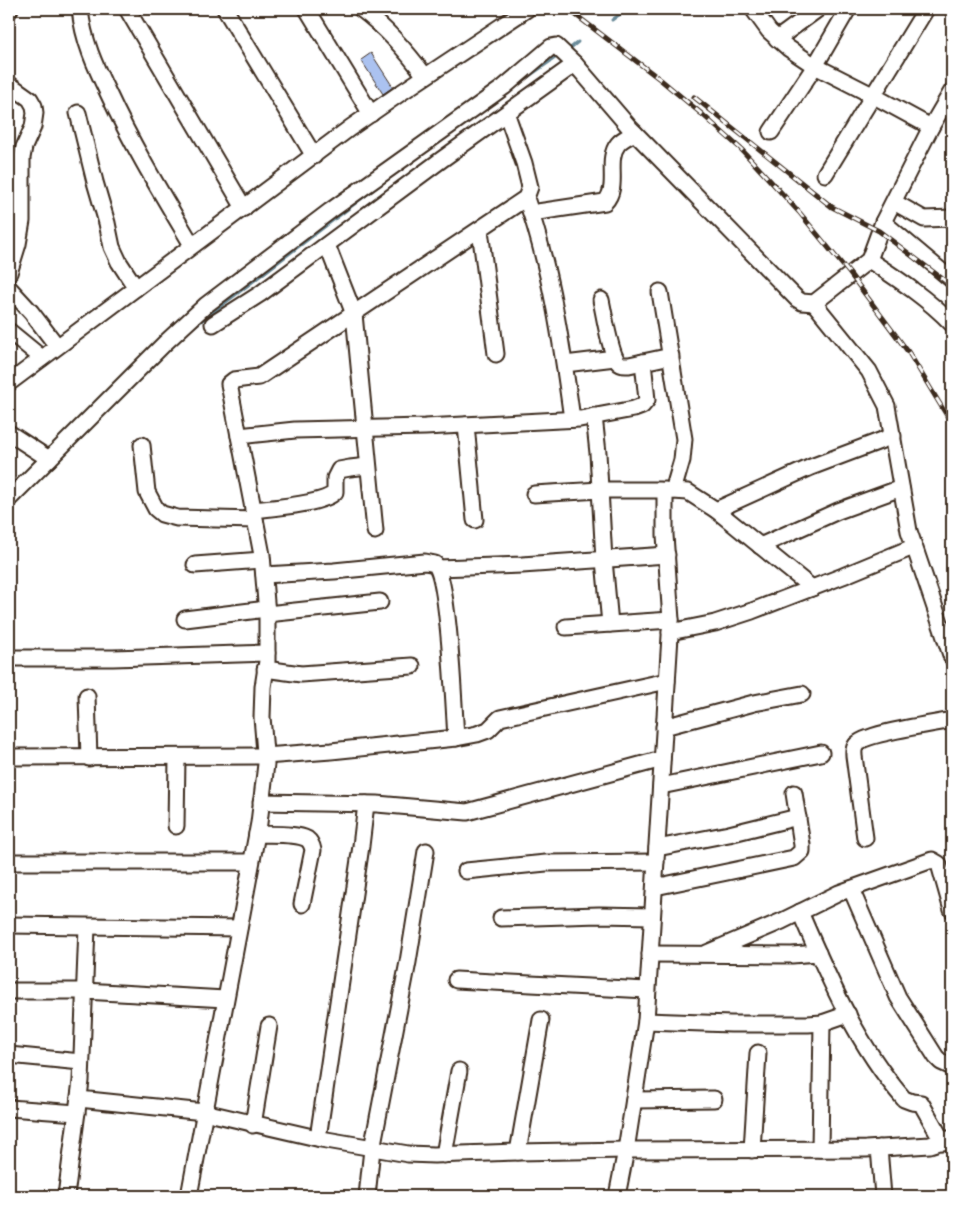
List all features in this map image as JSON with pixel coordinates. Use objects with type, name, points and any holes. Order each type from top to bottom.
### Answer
[{"type":"street","points":[[80,9],[82,28],[90,55],[126,133],[192,245]]},
{"type":"street","points":[[127,9],[244,208]]},
{"type":"street","points":[[225,9],[314,156]]},
{"type":"street","points":[[307,9],[371,114]]},
{"type":"street","points":[[361,9],[379,23],[404,48],[425,76]]},
{"type":"street","points":[[12,375],[42,358],[371,114],[527,9]]},
{"type":"street","points":[[753,9],[777,39],[815,66],[931,127]]},
{"type":"street","points":[[777,39],[818,9]]},
{"type":"street","points":[[771,132],[815,66],[848,9]]},
{"type":"street","points":[[825,174],[926,9]]},
{"type":"street","points":[[9,499],[165,343],[206,305],[330,211],[504,87],[554,46],[572,62],[635,133],[802,302],[814,303],[868,260],[883,222],[931,127],[952,91]]},
{"type":"street","points":[[214,324],[260,294],[441,160],[507,115],[572,62]]},
{"type":"street","points":[[9,84],[30,99],[35,113],[34,127],[24,147],[22,158],[22,221],[18,244],[9,272]]},
{"type":"street","points":[[78,113],[95,182],[108,223],[112,247],[119,262],[136,288]]},
{"type":"street","points":[[507,115],[524,163],[530,187],[529,205],[548,272],[572,419]]},
{"type":"street","points":[[189,1196],[257,834],[265,756],[262,710],[267,653],[267,612],[264,575],[230,382],[259,377],[480,230],[529,205],[605,202],[611,194],[616,147],[620,142],[635,133]]},
{"type":"street","points":[[894,202],[924,219],[952,218]]},
{"type":"street","points":[[883,222],[951,277]]},
{"type":"street","points":[[480,230],[496,354]]},
{"type":"street","points":[[326,245],[354,314],[375,531]]},
{"type":"street","points":[[868,260],[894,276],[935,307],[952,324]]},
{"type":"street","points":[[9,288],[31,312],[57,346]]},
{"type":"street","points":[[617,1196],[646,1021],[671,626],[667,555],[669,491],[683,454],[684,439],[660,292]]},
{"type":"street","points":[[601,300],[616,358],[619,363],[623,365],[671,356]]},
{"type":"street","points":[[814,303],[870,371],[887,406],[913,547],[952,658]]},
{"type":"street","points":[[9,330],[42,358]]},
{"type":"street","points":[[564,364],[616,358]]},
{"type":"street","points":[[239,436],[295,430],[466,425],[572,419],[634,409],[646,404],[647,400],[643,362]]},
{"type":"street","points":[[594,416],[610,624]]},
{"type":"street","points":[[466,425],[475,520]]},
{"type":"street","points":[[9,432],[49,459]]},
{"type":"street","points":[[716,510],[811,467],[893,436]]},
{"type":"street","points":[[142,445],[147,492],[156,509],[168,517],[254,515],[316,501],[327,498],[335,492],[335,478],[339,470],[368,466]]},
{"type":"street","points":[[760,546],[838,511],[901,488]]},
{"type":"street","points":[[534,494],[600,490],[688,492],[716,510],[812,588]]},
{"type":"street","points":[[566,627],[610,624],[671,626],[715,623],[812,588],[913,547]]},
{"type":"street","points":[[264,575],[334,571],[425,562],[431,563],[438,568],[522,565],[667,555]]},
{"type":"street","points":[[195,564],[262,560]]},
{"type":"street","points":[[438,568],[448,623],[456,738]]},
{"type":"street","points":[[185,619],[380,602]]},
{"type":"street","points":[[9,658],[113,658],[267,653]]},
{"type":"street","points":[[266,669],[307,674],[412,666]]},
{"type":"street","points":[[9,757],[176,758],[265,756],[456,738],[486,732],[500,718],[667,681]]},
{"type":"street","points":[[664,727],[754,703],[802,694]]},
{"type":"street","points":[[87,696],[89,758]]},
{"type":"street","points":[[865,838],[854,756],[856,745],[870,736],[952,720]]},
{"type":"street","points":[[661,786],[821,753]]},
{"type":"street","points":[[176,758],[176,826]]},
{"type":"street","points":[[261,802],[366,804],[467,812],[662,759]]},
{"type":"street","points":[[654,887],[794,858],[802,851],[794,793]]},
{"type":"street","points":[[318,1138],[366,804]]},
{"type":"street","points":[[466,871],[657,855],[729,834],[798,817]]},
{"type":"street","points":[[257,834],[300,837],[312,844],[302,904]]},
{"type":"street","points":[[367,1196],[372,1149],[408,962],[426,851]]},
{"type":"street","points":[[707,953],[851,889],[932,860],[939,864],[952,910]]},
{"type":"street","points":[[9,862],[252,862]]},
{"type":"street","points":[[851,889],[898,998],[936,1057],[946,1066],[952,1067]]},
{"type":"street","points":[[9,1108],[78,1106],[204,1112],[253,1125],[372,1149],[408,1154],[879,1148],[921,1146],[948,1140],[921,1103],[909,1101],[901,1094],[864,1043],[818,953],[800,912]]},
{"type":"street","points":[[501,918],[599,915],[652,916]]},
{"type":"street","points":[[9,925],[239,928]]},
{"type":"street","points":[[66,1196],[78,1106],[87,927]]},
{"type":"street","points":[[650,954],[792,955],[818,953]]},
{"type":"street","points":[[456,980],[647,990]]},
{"type":"street","points":[[9,991],[84,991],[225,999]]},
{"type":"street","points":[[646,1021],[808,1024],[822,1023],[848,1014]]},
{"type":"street","points":[[518,1152],[540,1020]]},
{"type":"street","points":[[820,1149],[822,1023]]},
{"type":"street","points":[[253,1125],[269,1026]]},
{"type":"street","points":[[752,1150],[758,1052]]},
{"type":"street","points":[[9,1055],[81,1062]]},
{"type":"street","points":[[444,1155],[459,1071]]},
{"type":"street","points":[[634,1100],[714,1099]]},
{"type":"street","points":[[879,1148],[883,1196]]},
{"type":"building","points":[[371,53],[393,87],[383,94],[361,60]]},
{"type":"waterway","points":[[612,20],[627,9]]},
{"type":"waterway","points":[[568,50],[578,42]]},
{"type":"waterway","points":[[522,81],[558,56]]},
{"type":"waterway","points":[[188,331],[378,186]]},
{"type":"waterway","points":[[9,509],[15,503]]},
{"type":"railway","points":[[568,9],[661,80],[741,149],[799,212],[850,274],[909,353],[952,424]]},
{"type":"railway","points":[[694,97],[832,207],[879,231],[952,286]]}]
